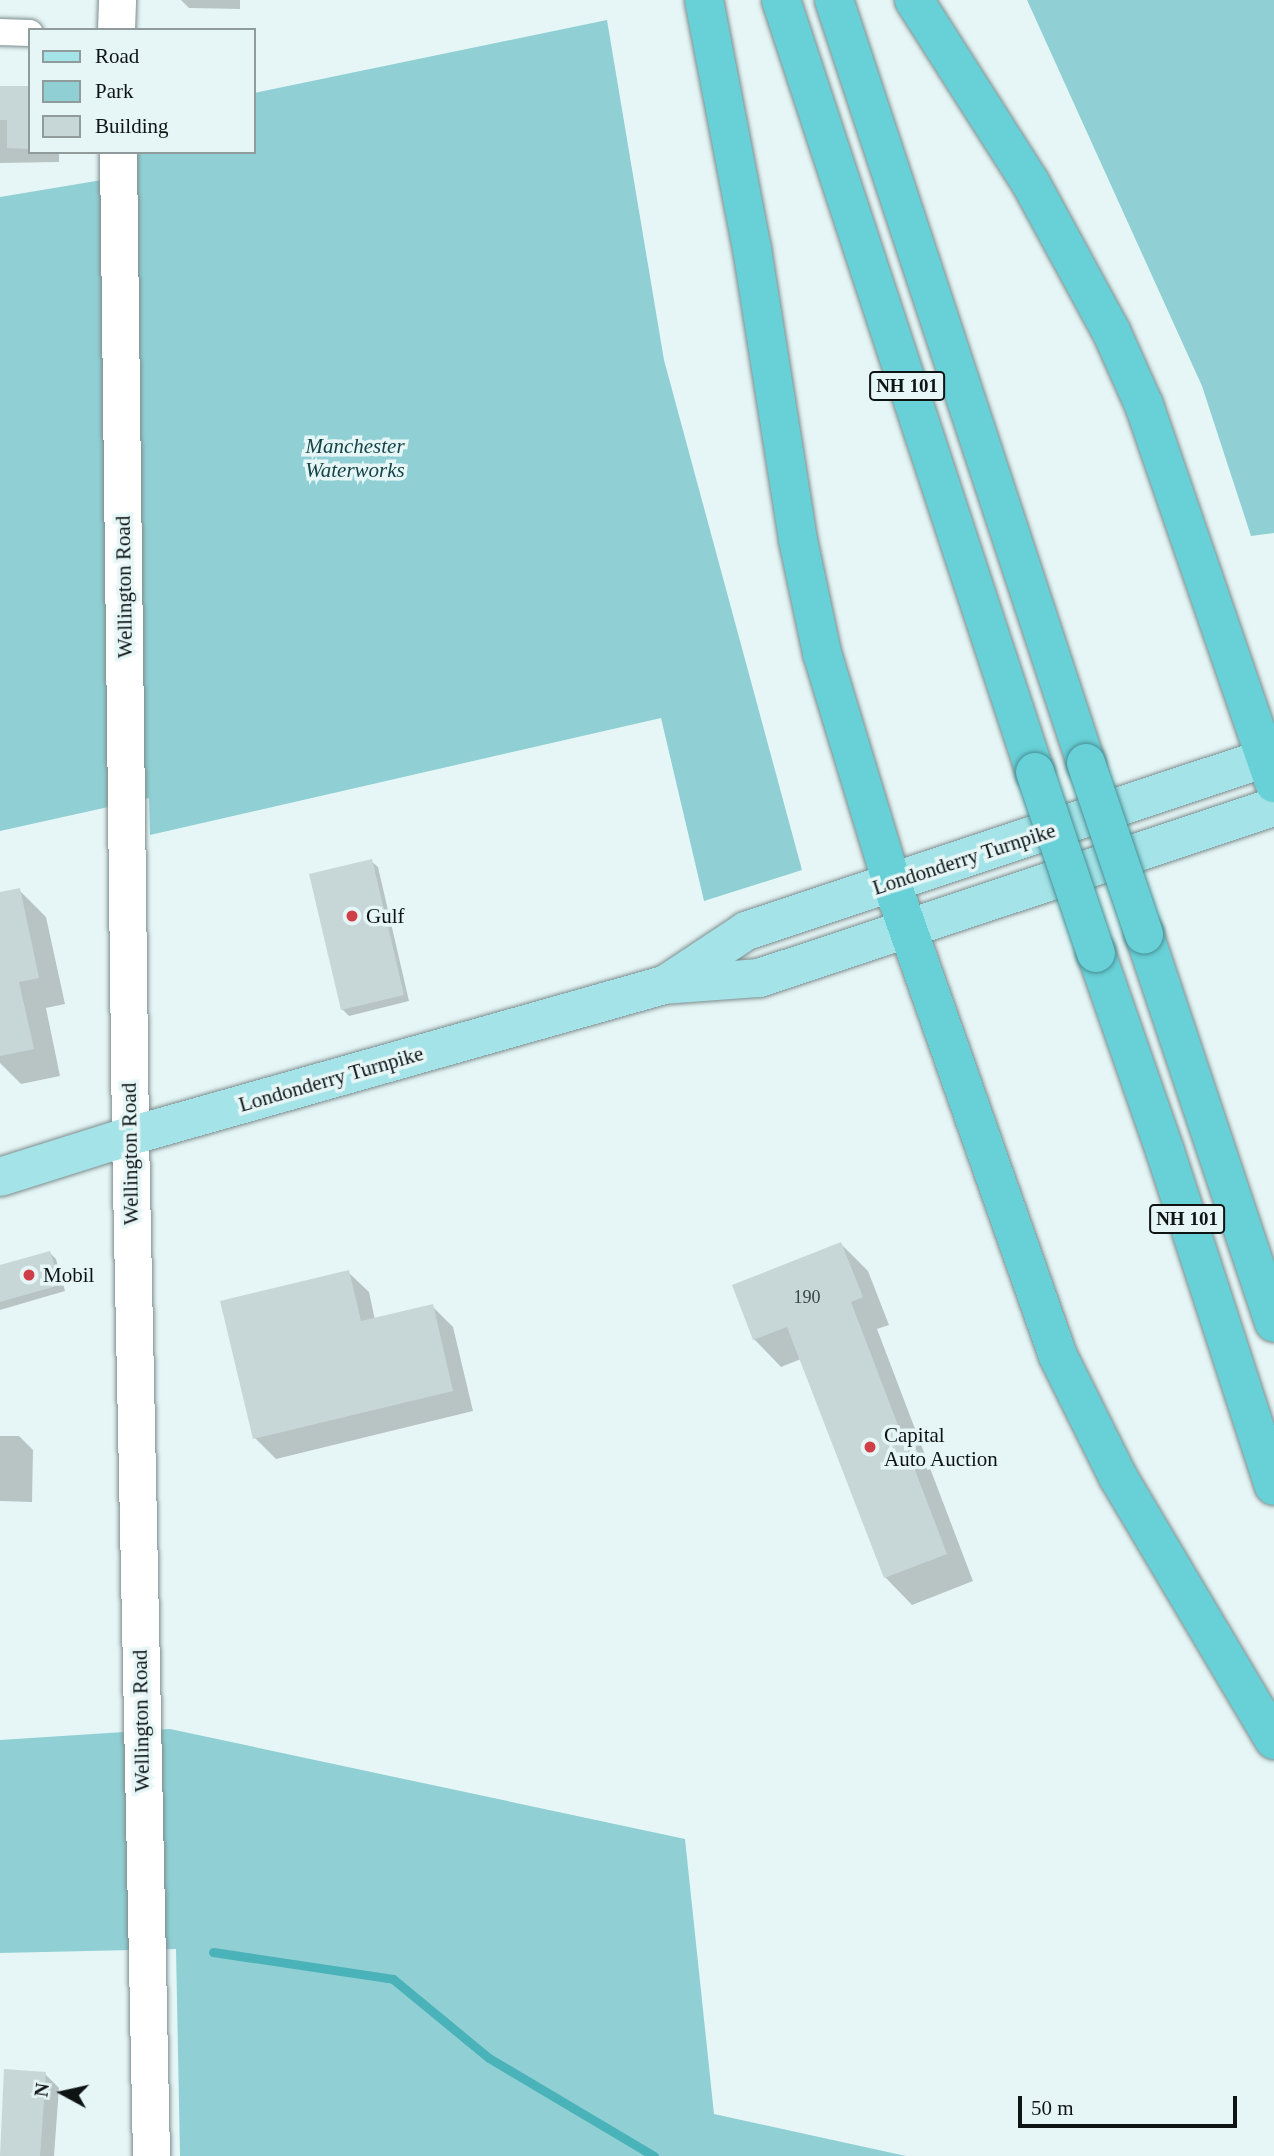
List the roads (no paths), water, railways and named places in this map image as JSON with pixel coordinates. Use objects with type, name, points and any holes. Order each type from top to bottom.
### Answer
[{"type":"highway","points":[[704,0],[752,248],[798,540],[822,653],[892,884],[910,928],[1005,1210],[1058,1356],[1118,1477],[1274,1740]]},
{"type":"highway","name":"NH 101","points":[[781,0],[1274,1486]]},
{"type":"highway","name":"NH 101","points":[[834,0],[1274,1323]]},
{"type":"highway","points":[[914,0],[1030,182],[1111,331],[1144,405],[1271,765]]},
{"type":"main road","name":"Londonderry Turnpike","points":[[664,985],[746,931],[1271,765]]},
{"type":"main road","name":"Londonderry Turnpike","points":[[0,1177],[130,1136],[664,985],[759,978],[1274,807]]},
{"type":"street","points":[[116,28],[117,0]]},
{"type":"street","points":[[0,32],[28,33]]},
{"type":"street","name":"Wellington Road","points":[[118,154],[130,1136],[151,2156]]},
{"type":"waterway","points":[[213,1952],[393,1979],[489,2058],[654,2156]]},
{"type":"place","name":"Gulf","points":[[352,916]]},
{"type":"place","name":"Mobil","points":[[29,1275]]},
{"type":"place","name":"Capital Auto Auction","points":[[870,1447]]},
{"type":"park label","name":"Manchester Waterworks","points":[[355,458]]}]
